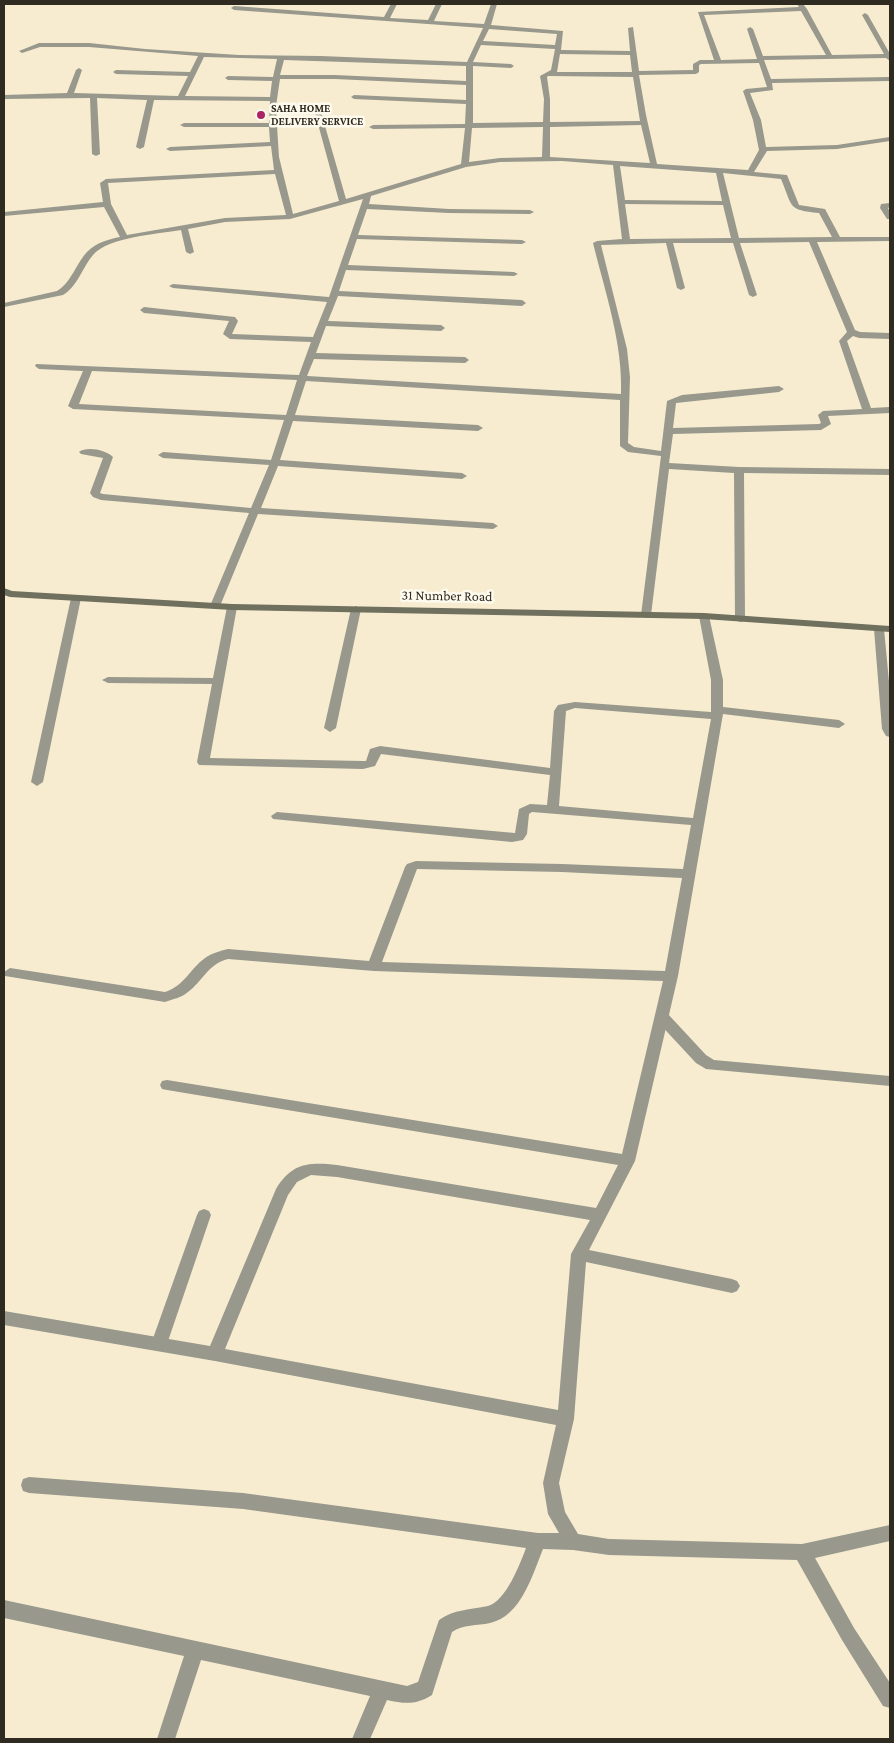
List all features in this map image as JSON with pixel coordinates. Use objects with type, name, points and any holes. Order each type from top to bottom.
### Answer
[{"type":"main road","name":"31 Number Road","points":[[4,591],[10,594],[232,607],[704,616],[885,629]]},
{"type":"street","points":[[386,19],[394,4]]},
{"type":"street","points":[[430,22],[439,4]]},
{"type":"street","points":[[465,165],[469,125],[470,64],[487,26],[494,4]]},
{"type":"street","points":[[718,61],[700,13],[802,7],[830,57]]},
{"type":"street","points":[[234,8],[558,31],[562,33],[554,71],[543,76],[547,99],[548,124],[546,159]]},
{"type":"street","points":[[547,74],[696,72],[696,63],[718,61],[889,57],[865,15]]},
{"type":"street","points":[[631,28],[644,123],[654,166]]},
{"type":"street","points":[[746,173],[752,171],[763,150],[757,120],[746,91],[770,90],[750,29]]},
{"type":"street","points":[[478,43],[558,50],[633,53]]},
{"type":"street","points":[[22,51],[39,45],[89,45],[144,51],[239,57],[511,66]]},
{"type":"street","points":[[181,98],[202,54]]},
{"type":"street","points":[[281,58],[272,99],[272,144],[276,172],[290,216]]},
{"type":"street","points":[[70,95],[79,70]]},
{"type":"street","points":[[116,72],[193,74]]},
{"type":"street","points":[[228,78],[335,77],[469,83]]},
{"type":"street","points":[[768,81],[890,79]]},
{"type":"street","points":[[4,97],[70,95],[272,99]]},
{"type":"street","points":[[93,96],[96,154]]},
{"type":"street","points":[[354,97],[469,102]]},
{"type":"street","points":[[140,147],[151,98]]},
{"type":"street","points":[[272,108],[315,109],[318,112],[343,202]]},
{"type":"street","points":[[373,127],[644,123]]},
{"type":"street","points":[[184,125],[272,124]]},
{"type":"street","points":[[763,150],[838,146],[890,139]]},
{"type":"street","points":[[170,149],[272,144]]},
{"type":"street","points":[[4,305],[60,293],[67,289],[91,252],[108,242],[225,220],[290,216],[368,195],[465,165],[500,160],[546,159],[616,163],[784,177],[796,206],[822,211],[838,240]]},
{"type":"street","points":[[616,163],[626,241]]},
{"type":"street","points":[[719,171],[736,241],[753,295]]},
{"type":"street","points":[[124,238],[107,204],[104,183],[106,181],[276,172]]},
{"type":"street","points":[[215,606],[275,462],[302,378],[334,297],[342,267],[368,195]]},
{"type":"street","points":[[621,202],[727,203]]},
{"type":"street","points":[[4,214],[107,204]]},
{"type":"street","points":[[890,205],[884,206],[884,208],[890,217]]},
{"type":"street","points":[[363,206],[449,211],[530,212]]},
{"type":"street","points":[[184,227],[190,252]]},
{"type":"street","points":[[353,237],[522,242]]},
{"type":"street","points":[[666,454],[631,450],[623,444],[626,377],[623,349],[597,242],[890,239]]},
{"type":"street","points":[[812,240],[851,332],[859,335],[890,336]]},
{"type":"street","points":[[669,241],[681,288]]},
{"type":"street","points":[[342,267],[514,274]]},
{"type":"street","points":[[173,286],[334,297],[522,303]]},
{"type":"street","points":[[144,310],[232,319],[234,321],[227,334],[230,336],[317,340]]},
{"type":"street","points":[[323,323],[440,328]]},
{"type":"street","points":[[851,332],[843,341],[867,411]]},
{"type":"street","points":[[311,356],[465,360]]},
{"type":"street","points":[[39,366],[302,378],[624,397]]},
{"type":"street","points":[[89,368],[73,406],[478,428]]},
{"type":"street","points":[[646,615],[672,401],[676,398],[779,389]]},
{"type":"street","points":[[668,431],[821,426],[826,424],[824,413],[890,410]]},
{"type":"street","points":[[84,452],[104,454],[108,457],[95,493],[96,496],[256,511],[493,526]]},
{"type":"street","points":[[163,455],[462,476]]},
{"type":"street","points":[[665,466],[739,470],[890,472]]},
{"type":"street","points":[[739,470],[740,619]]},
{"type":"street","points":[[38,782],[76,598]]},
{"type":"street","points":[[232,607],[202,762],[368,764],[371,762],[374,752],[380,750],[555,772]]},
{"type":"street","points":[[330,728],[356,608]]},
{"type":"street","points":[[573,1542],[558,1514],[551,1483],[566,1420],[580,1254],[628,1161],[671,976],[717,713],[717,680],[704,616]]},
{"type":"street","points":[[885,629],[888,729],[890,733]]},
{"type":"street","points":[[108,680],[218,681]]},
{"type":"street","points":[[553,810],[560,711],[562,707],[575,705],[717,713],[839,724]]},
{"type":"street","points":[[277,816],[369,823],[512,838],[519,837],[522,834],[523,812],[525,810],[553,810],[698,822]]},
{"type":"street","points":[[374,966],[411,868],[416,865],[562,868],[689,874]]},
{"type":"street","points":[[10,973],[165,997],[176,996],[187,988],[212,958],[220,955],[374,966],[671,976]]},
{"type":"street","points":[[662,1017],[701,1059],[711,1064],[890,1081]]},
{"type":"street","points":[[167,1085],[628,1161]]},
{"type":"street","points":[[215,1354],[281,1193],[288,1180],[298,1172],[311,1168],[337,1171],[599,1215]]},
{"type":"street","points":[[159,1344],[204,1215]]},
{"type":"street","points":[[580,1254],[732,1286]]},
{"type":"street","points":[[4,1318],[215,1354],[566,1420]]},
{"type":"street","points":[[29,1485],[242,1501],[538,1541],[573,1542],[609,1547],[802,1552],[890,1533]]},
{"type":"street","points":[[4,1609],[408,1695],[417,1693],[425,1688],[445,1626],[452,1620],[493,1613],[503,1609],[509,1603],[538,1541]]},
{"type":"street","points":[[802,1552],[848,1634],[890,1699]]},
{"type":"street","points":[[166,1739],[195,1650]]},
{"type":"street","points":[[361,1739],[382,1690]]},
{"type":"place","name":"SAHA HOME DELIVERY SERVICE","points":[[261,115]]}]
